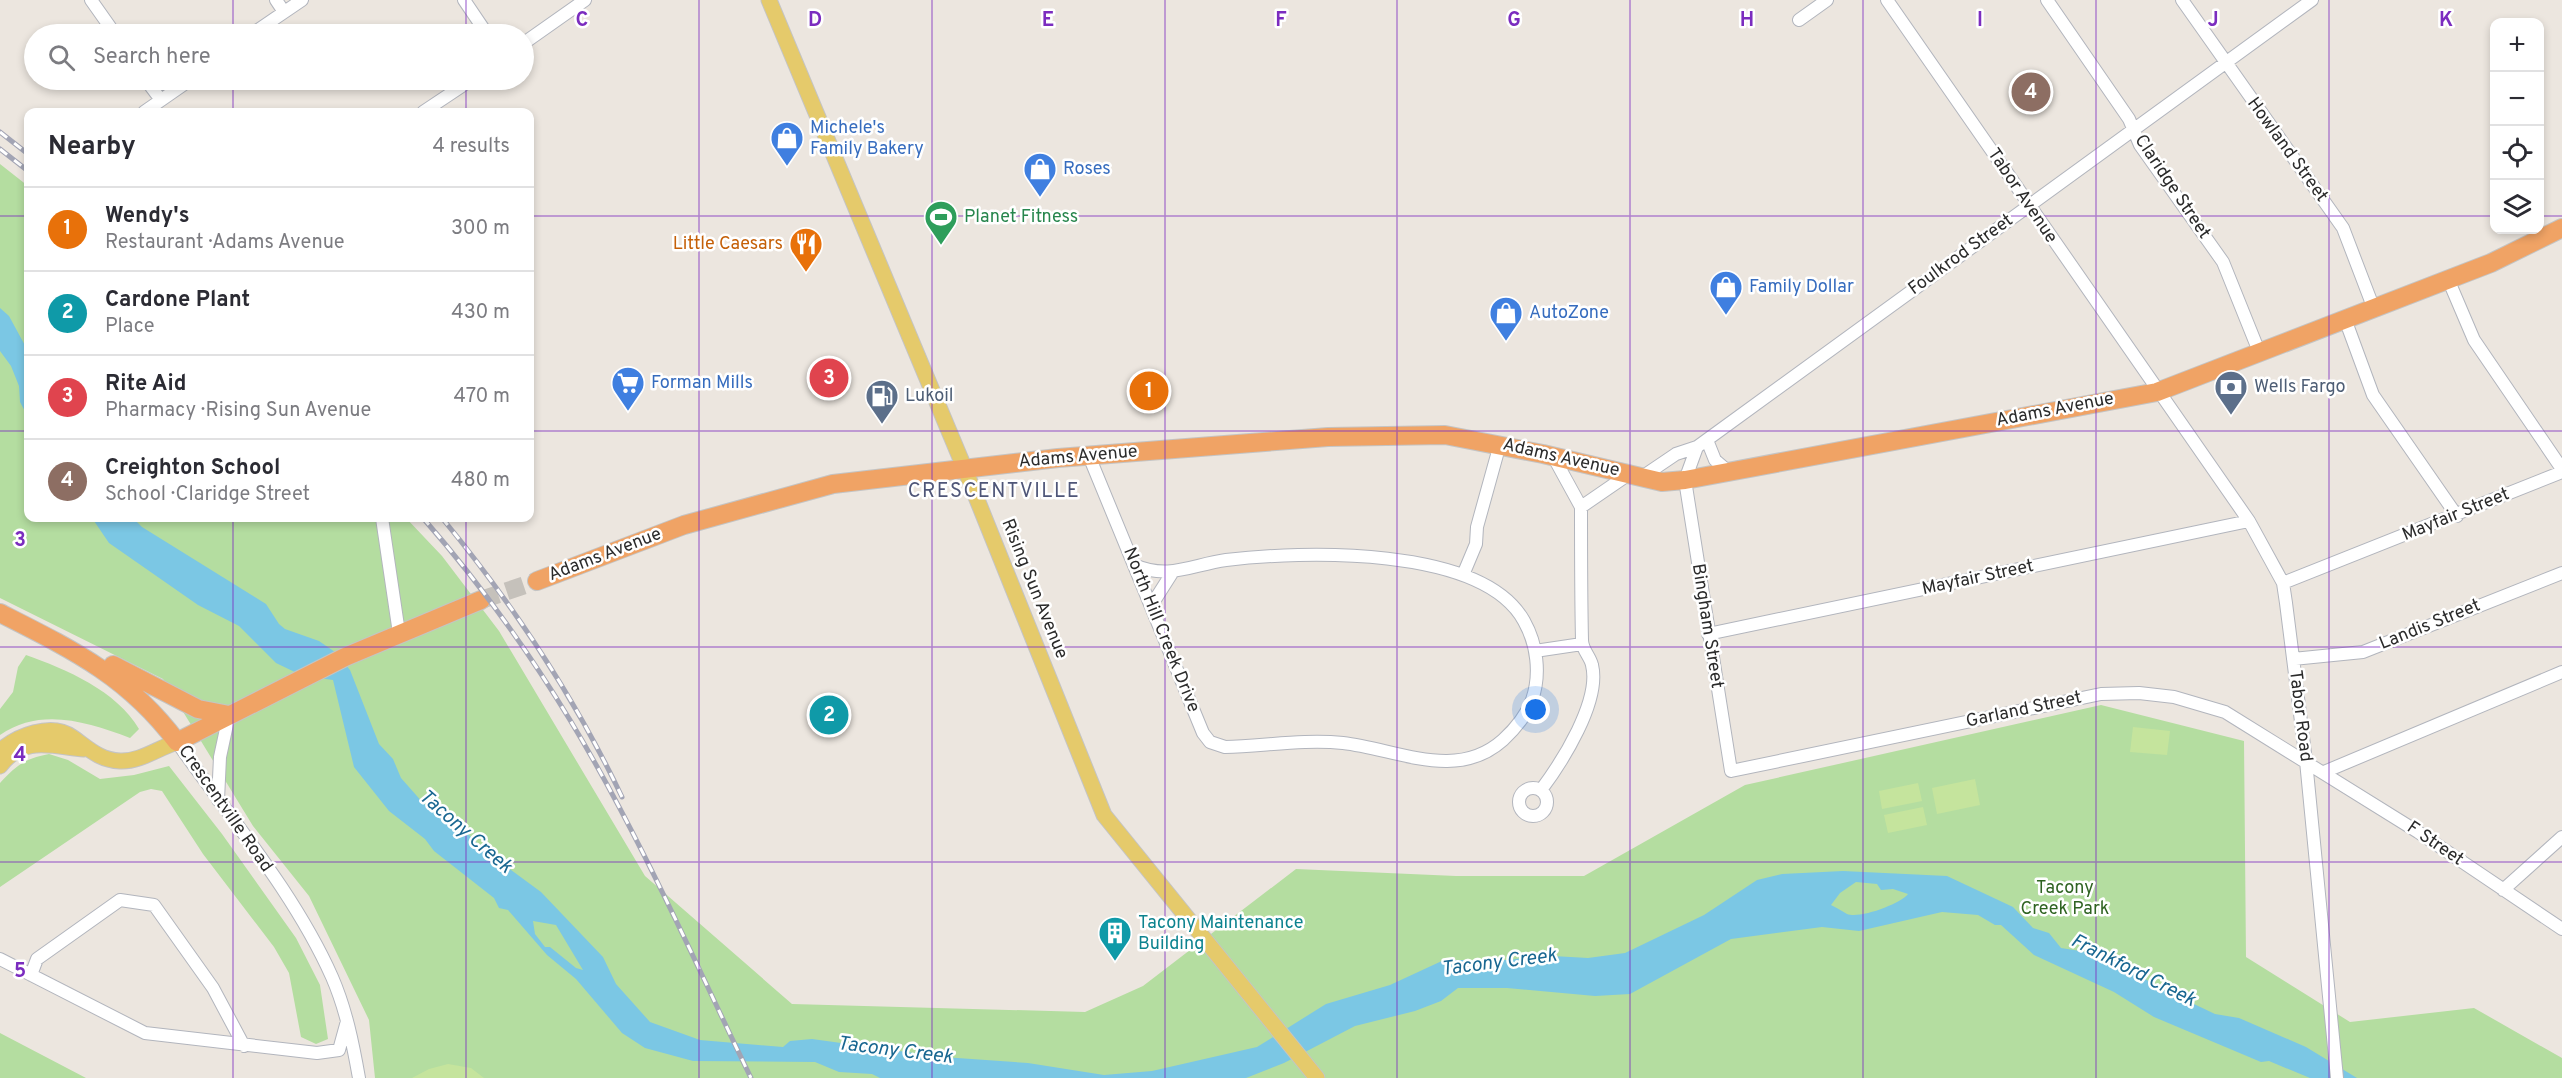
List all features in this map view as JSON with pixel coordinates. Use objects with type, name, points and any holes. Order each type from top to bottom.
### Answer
[{"type":"highway","name":"Adams Avenue","points":[[537,581],[684,525],[729,511],[849,481],[964,467],[1089,456],[1328,437],[1393,434],[1445,435],[1500,444],[1662,482],[1685,480],[2157,392],[2491,263],[2562,228]]},
{"type":"highway","points":[[177,742],[345,657],[481,600]]},
{"type":"highway","name":"Crescentville Road","points":[[0,613],[94,663],[124,684],[160,720],[177,742]]},
{"type":"highway","points":[[22,624],[100,658],[198,709],[229,716]]},
{"type":"main road","name":"Rising Sun Avenue","points":[[772,6],[964,467],[1104,815],[1313,1074]]},
{"type":"main road","points":[[0,751],[22,736],[47,731],[71,736],[84,749]]},
{"type":"main road","points":[[0,766],[13,753],[32,744],[84,749],[110,760],[130,761],[177,742]]},
{"type":"street","points":[[91,0],[108,24]]},
{"type":"street","points":[[276,0],[284,12]]},
{"type":"street","points":[[267,24],[302,0]]},
{"type":"street","points":[[464,0],[480,24]]},
{"type":"street","points":[[534,36],[585,0]]},
{"type":"street","points":[[1799,20],[1827,0]]},
{"type":"street","name":"Tabor Avenue","points":[[1887,0],[2157,392]]},
{"type":"street","name":"Claridge Street","points":[[2047,0],[2128,118],[2140,145],[2223,262],[2260,354]]},
{"type":"street","name":"Howland Street","points":[[2182,0],[2343,228],[2374,309]]},
{"type":"street","name":"Foulkrod Street","points":[[1581,507],[1676,454],[1702,443],[2312,0]]},
{"type":"street","points":[[154,90],[161,100]]},
{"type":"street","points":[[150,108],[176,90]]},
{"type":"street","points":[[429,108],[456,90]]},
{"type":"street","points":[[2448,279],[2474,340],[2562,471]]},
{"type":"street","points":[[2345,319],[2373,395],[2457,516]]},
{"type":"street","name":"Tabor Road","points":[[2157,392],[2249,521],[2283,583],[2306,761],[2337,1078]]},
{"type":"street","points":[[1685,480],[1702,443],[1715,460],[1729,472]]},
{"type":"street","points":[[1463,575],[1476,544],[1477,527],[1500,444]]},
{"type":"street","name":"North Hill Creek Drive","points":[[1089,456],[1203,733],[1210,742],[1225,747],[1341,743],[1441,762],[1465,760],[1497,745],[1522,720],[1532,699],[1536,679],[1535,651],[1528,629],[1513,605],[1488,586],[1463,575],[1378,558],[1299,554],[1224,561],[1172,573]]},
{"type":"street","points":[[1541,790],[1559,765],[1586,708],[1592,665],[1582,644],[1581,507],[1553,456]]},
{"type":"street","name":"Mayfair Street","points":[[2283,583],[2457,516],[2562,471]]},
{"type":"street","name":"Bingham Street","points":[[1685,480],[1731,771]]},
{"type":"street","name":"Mayfair Street","points":[[1708,634],[2249,521]]},
{"type":"street","points":[[383,522],[399,633]]},
{"type":"street","points":[[1134,565],[1148,571],[1172,573],[1151,606]]},
{"type":"street","name":"Landis Street","points":[[2293,659],[2363,652],[2562,573]]},
{"type":"street","points":[[1535,651],[1582,644]]},
{"type":"street","points":[[2324,772],[2562,672]]},
{"type":"street","name":"Garland Street","points":[[1731,771],[2101,694],[2139,693],[2174,697],[2225,712],[2306,761]]},
{"type":"street","points":[[218,800],[220,757],[229,716]]},
{"type":"street","name":"Crescentville Road","points":[[177,742],[287,897],[317,945],[333,980],[359,1078]]},
{"type":"street","name":"F Street","points":[[2306,761],[2562,929]]},
{"type":"street","points":[[2503,890],[2562,837]]},
{"type":"street","points":[[31,975],[37,959],[120,900],[154,905],[213,988],[244,1046]]},
{"type":"street","points":[[0,959],[145,1033],[317,1053],[339,1050],[346,1022]]},
{"type":"green space","name":"Tacony Creek Park","points":[[0,164],[24,183],[24,522],[410,522],[442,556],[499,631],[645,876],[792,1004],[1085,1012],[1143,986],[1296,869],[1456,876],[1584,876],[1745,785],[2101,705],[2244,741],[2246,957],[2350,1022],[2474,1008],[2562,1058],[2562,1078],[375,1078],[369,1020],[309,896],[253,826],[163,679],[0,598]]},
{"type":"green space","points":[[26,655],[89,683],[118,703],[139,729],[130,738],[81,723],[48,719],[16,726],[0,735],[0,709],[13,692],[18,667]]},
{"type":"green space","points":[[2133,727],[2170,731],[2167,755],[2130,752]]},
{"type":"green space","points":[[49,754],[68,760],[100,779],[134,775],[169,766],[222,834],[296,938],[320,985],[328,1039],[316,1044],[301,1037],[289,973],[274,947],[203,854],[162,791],[151,789],[140,792],[0,887],[0,783],[22,764],[33,758]]},
{"type":"green space","points":[[1975,779],[1980,805],[1937,814],[1932,788]]},
{"type":"green space","points":[[1918,783],[1922,801],[1882,809],[1879,791]]},
{"type":"green space","points":[[1923,807],[1927,825],[1888,833],[1884,815]]},
{"type":"green space","points":[[0,1033],[86,1078],[0,1078]]},
{"type":"green space","points":[[448,1064],[471,1068],[484,1078],[412,1078],[429,1069]]},
{"type":"water","points":[[0,308],[9,316],[24,344],[24,410],[20,402],[19,386],[11,366],[0,351]]},
{"type":"water","points":[[95,522],[137,522],[266,604],[285,629],[319,641],[335,652],[350,670],[379,744],[393,759],[401,778],[424,804],[465,831],[484,850],[541,892],[603,957],[616,984],[650,1022],[700,1040],[783,1047],[790,1041],[812,1039],[943,1057],[1028,1063],[1104,1075],[1152,1071],[1257,1047],[1326,1004],[1390,985],[1444,960],[1511,960],[1535,955],[1588,958],[1625,953],[1704,915],[1757,880],[1782,874],[1843,871],[1947,876],[2013,907],[2033,928],[2049,933],[2061,948],[2087,952],[2121,963],[2156,986],[2215,1014],[2239,1018],[2306,1047],[2357,1078],[2310,1078],[2269,1061],[2261,1062],[2154,1017],[2114,992],[2034,955],[2001,925],[1995,925],[1978,915],[1942,912],[1859,931],[1822,927],[1731,939],[1630,994],[1595,996],[1507,988],[1458,988],[1441,1001],[1415,1011],[1355,1026],[1284,1063],[1246,1078],[880,1078],[872,1074],[839,1072],[815,1062],[693,1061],[645,1048],[622,1033],[576,979],[547,955],[508,910],[499,908],[494,898],[434,851],[425,839],[389,811],[354,767],[333,680],[303,676],[276,663],[239,626],[198,605],[109,543]],"holes":[[[1856,882],[1877,884],[1881,890],[1893,889],[1908,894],[1889,906],[1870,913],[1847,914],[1831,905],[1840,893]],[[533,921],[556,925],[583,970],[576,968],[550,947],[545,947],[535,934]]]},
{"type":"tunnel","points":[[481,600],[537,581]]},
{"type":"railway","points":[[0,132],[24,151]]},
{"type":"railway","points":[[0,149],[24,168]]},
{"type":"railway","points":[[426,522],[501,616],[537,667],[570,720],[642,852],[751,1078]]},
{"type":"railway","points":[[445,522],[541,652],[584,723],[622,797]]},
{"type":"place","name":"Creighton School","points":[[2031,92]]},
{"type":"place","name":"Michele's Family Bakery","points":[[787,167]]},
{"type":"place","name":"Roses","points":[[1040,198]]},
{"type":"place","name":"Planet Fitness","points":[[941,246]]},
{"type":"place","name":"Little Caesars","points":[[806,273]]},
{"type":"place","name":"Family Dollar","points":[[1726,316]]},
{"type":"place","name":"AutoZone","points":[[1506,342]]},
{"type":"place","name":"Rite Aid","points":[[829,378]]},
{"type":"place","name":"Wendy's","points":[[1149,391]]},
{"type":"place","name":"Forman Mills","points":[[628,412]]},
{"type":"place","name":"Wells Fargo","points":[[2231,416]]},
{"type":"place","name":"Lukoil","points":[[882,425]]},
{"type":"place","name":"Cardone Plant","points":[[829,715]]},
{"type":"place","name":"Tacony Maintenance Building","points":[[1115,962]]},
{"type":"district","name":"CRESCENTVILLE","points":[[994,492]]},
{"type":"water label","name":"Tacony Creek","points":[[465,832]]},
{"type":"water label","name":"Tacony Creek","points":[[1499,963]]},
{"type":"water label","name":"Frankford Creek","points":[[2133,971]]},
{"type":"water label","name":"Tacony Creek","points":[[895,1051]]}]
